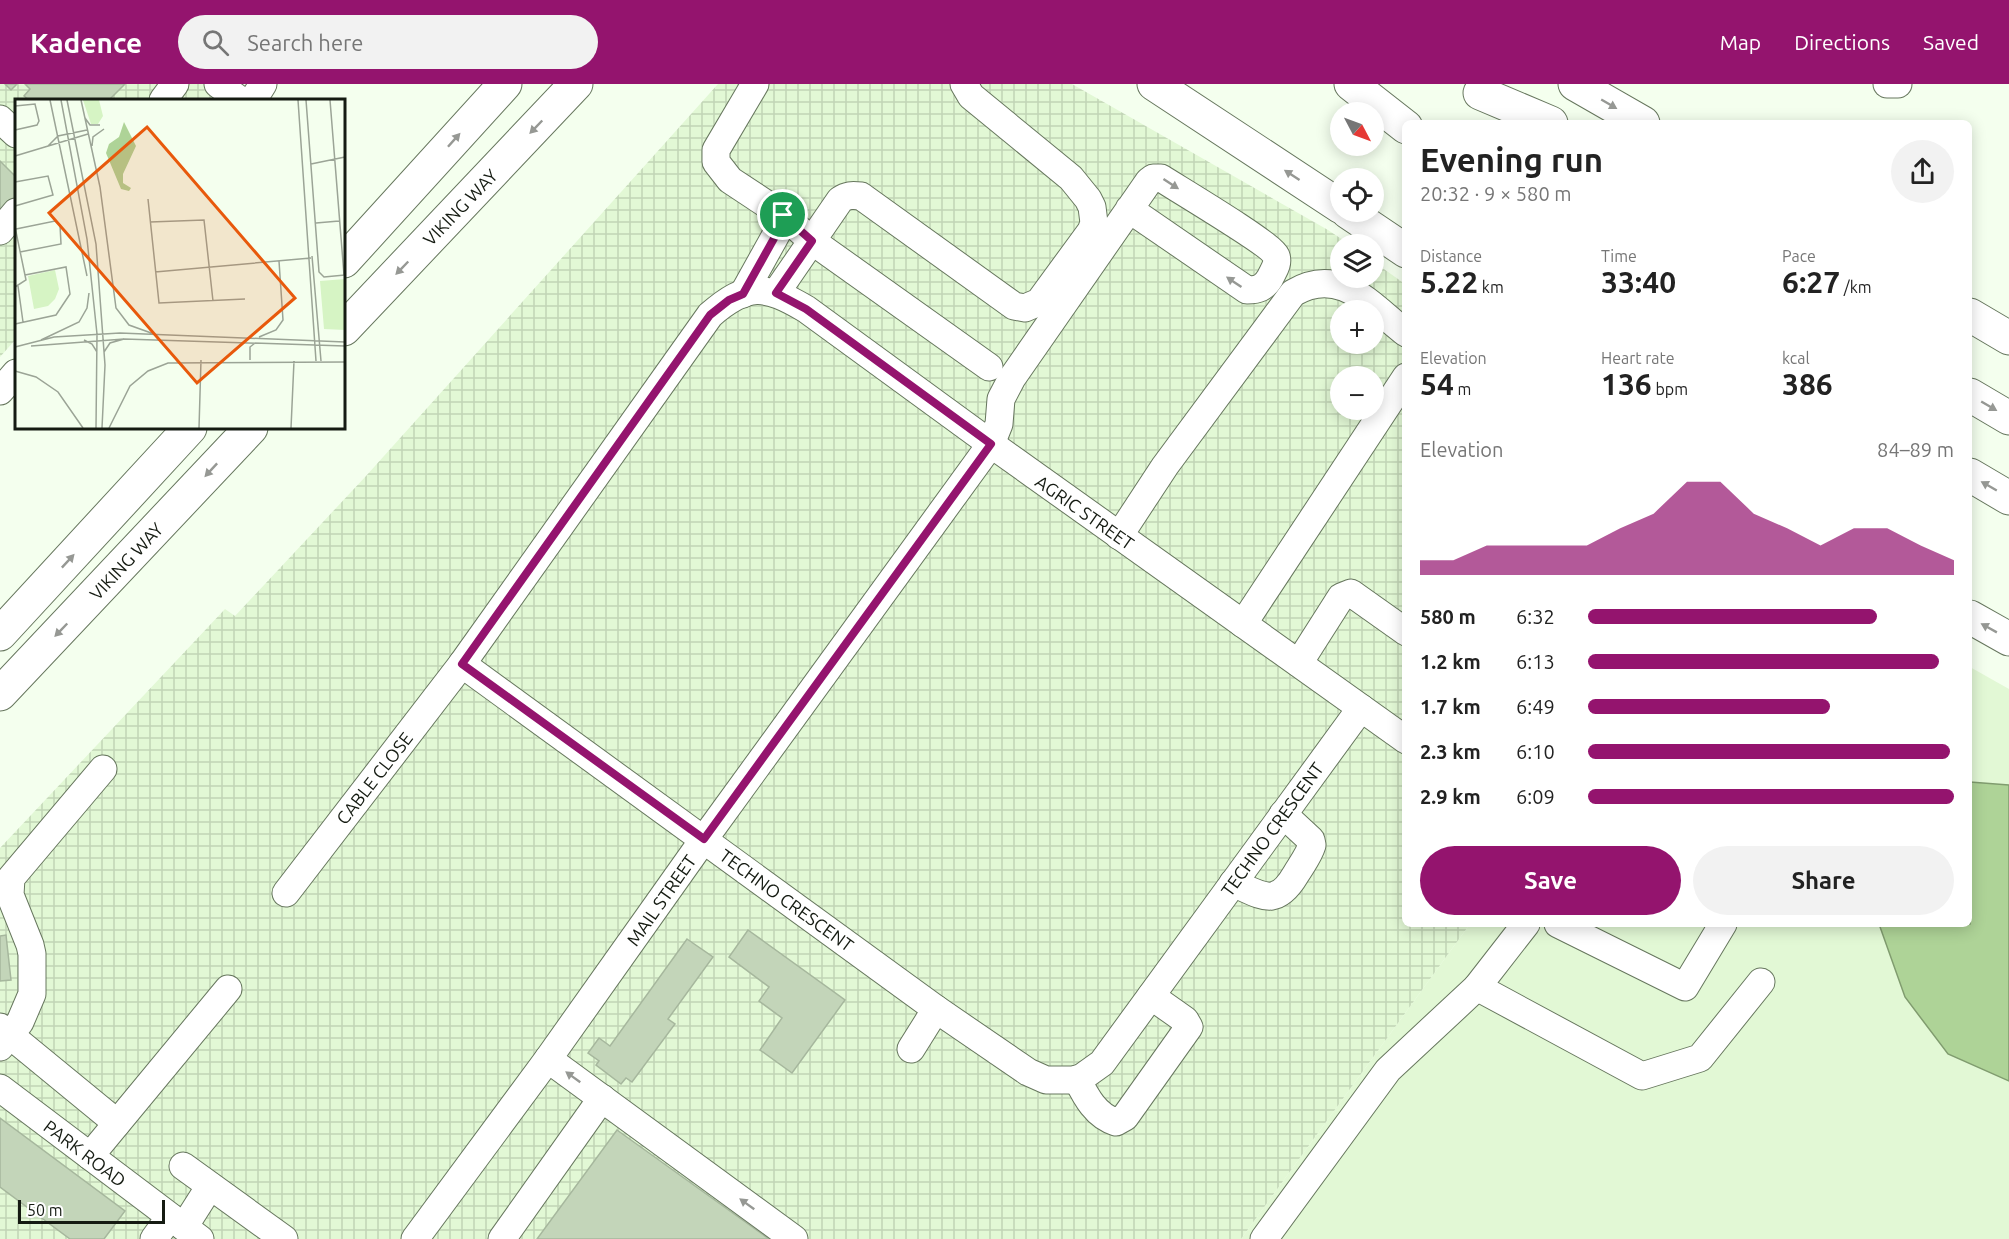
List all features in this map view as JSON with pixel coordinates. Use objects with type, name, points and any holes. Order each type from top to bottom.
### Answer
[{"type":"main road","points":[[345,260],[505,84]]},
{"type":"main road","name":"VIKING WAY","points":[[345,328],[576,84]]},
{"type":"main road","points":[[1154,84],[1330,200]]},
{"type":"main road","points":[[1575,84],[1638,120]]},
{"type":"main road","points":[[1474,88],[1518,120]]},
{"type":"main road","points":[[1474,88],[1544,120]]},
{"type":"main road","points":[[1359,91],[1402,125]]},
{"type":"main road","points":[[1359,91],[1402,139]]},
{"type":"main road","points":[[1363,222],[1402,248]]},
{"type":"main road","points":[[1972,316],[2009,338]]},
{"type":"main road","points":[[1972,396],[2009,418]]},
{"type":"main road","points":[[0,634],[189,429]]},
{"type":"main road","name":"VIKING WAY","points":[[0,694],[249,429]]},
{"type":"main road","points":[[1972,476],[2009,498]]},
{"type":"main road","points":[[1972,617],[2009,639]]},
{"type":"street","points":[[164,99],[175,84]]},
{"type":"street","points":[[218,84],[239,99]]},
{"type":"street","points":[[254,99],[263,84]]},
{"type":"street","points":[[754,84],[716,150],[716,162],[730,180],[783,215],[812,241],[989,367]]},
{"type":"street","points":[[462,664],[710,315],[729,300],[761,292],[812,241],[840,200],[849,195],[861,196],[1014,306],[1025,308],[1039,302],[1091,231],[1094,223],[1092,207],[1071,178],[971,96],[964,84]]},
{"type":"street","points":[[1887,84],[1898,84]]},
{"type":"street","points":[[0,119],[15,133]]},
{"type":"street","name":"MAIL STREET","points":[[415,1239],[548,1059],[704,839],[991,444],[999,424],[1002,399],[1012,378],[1129,209],[1149,182],[1153,178],[1161,178],[1245,232],[1275,254],[1276,266],[1261,289],[1247,290],[1129,209]]},
{"type":"street","points":[[0,231],[15,213]]},
{"type":"street","points":[[761,292],[783,215]]},
{"type":"street","points":[[1119,536],[1165,466],[1293,293],[1316,283],[1325,282],[1348,288],[1402,330]]},
{"type":"street","name":"AGRIC STREET","points":[[761,292],[806,309],[1402,737]]},
{"type":"street","points":[[0,391],[15,374]]},
{"type":"street","points":[[1243,624],[1402,383]]},
{"type":"street","points":[[1299,663],[1341,597],[1351,593],[1402,629]]},
{"type":"street","points":[[0,614],[37,595]]},
{"type":"street","name":"TECHNO CRESCENT","points":[[462,664],[936,1009],[1028,1072],[1046,1080],[1077,1079],[1102,1063],[1361,708]]},
{"type":"street","name":"CABLE CLOSE","points":[[286,893],[462,664]]},
{"type":"street","points":[[103,770],[11,878],[10,895],[32,954],[32,994],[24,1014],[3,1037],[117,1123]]},
{"type":"street","points":[[1233,883],[1263,896],[1278,896],[1290,885],[1312,844],[1311,840],[1283,814]]},
{"type":"street","points":[[0,915],[10,927],[24,1014]]},
{"type":"street","points":[[1264,1239],[1388,1070],[1477,987],[1524,927]]},
{"type":"street","points":[[1564,927],[1685,987],[1721,927]]},
{"type":"street","points":[[1477,987],[1642,1076],[1700,1058],[1761,982]]},
{"type":"street","points":[[90,1156],[228,989]]},
{"type":"street","points":[[1077,1079],[1090,1102],[1103,1115],[1116,1122],[1125,1117],[1189,1028],[1185,1020],[1151,996]]},
{"type":"street","points":[[911,1049],[936,1009]]},
{"type":"street","points":[[548,1059],[794,1239]]},
{"type":"street","name":"PARK ROAD","points":[[0,1088],[185,1228]]},
{"type":"street","points":[[502,1239],[602,1098]]},
{"type":"street","points":[[183,1166],[284,1239]]},
{"type":"street","points":[[154,1239],[185,1228],[210,1186]]},
{"type":"shaded area","points":[[0,84],[232,84],[223,99],[15,99],[15,340],[0,357]]},
{"type":"shaded area","points":[[718,84],[1072,84],[1334,234],[1330,234],[1330,288],[1384,288],[1384,269],[1402,282],[1402,927],[1468,927],[1241,1239],[0,1239],[0,848],[225,609],[235,616],[366,476]]},
{"type":"shaded area","points":[[1972,668],[2009,689],[2009,1239],[1241,1239],[1468,927],[1972,927]]},
{"type":"shaded area","points":[[1972,782],[2009,785],[2009,1081],[1948,1054],[1905,997],[1880,927],[1972,927]]},
{"type":"building","points":[[5,84],[17,84],[11,90]]},
{"type":"building","points":[[25,84],[125,84],[110,99],[28,99],[24,96],[30,89]]},
{"type":"building","points":[[0,161],[15,176],[15,198],[0,215]]},
{"type":"building","points":[[748,930],[845,1000],[792,1073],[760,1050],[782,1018],[759,1001],[769,987],[729,957]]},
{"type":"building","points":[[6,935],[11,980],[0,981],[0,936]]},
{"type":"building","points":[[687,939],[713,957],[668,1019],[675,1024],[632,1082],[626,1078],[621,1084],[596,1065],[599,1061],[588,1053],[599,1038],[610,1046]]},
{"type":"building","points":[[0,1118],[125,1211],[104,1239],[70,1239],[0,1187]]},
{"type":"building","points":[[617,1130],[769,1239],[537,1239]]},
{"type":"route","points":[[783,215],[812,241],[776,293],[806,309],[991,444],[704,839],[462,664],[710,315],[729,300],[743,294],[777,233],[783,215]]}]
